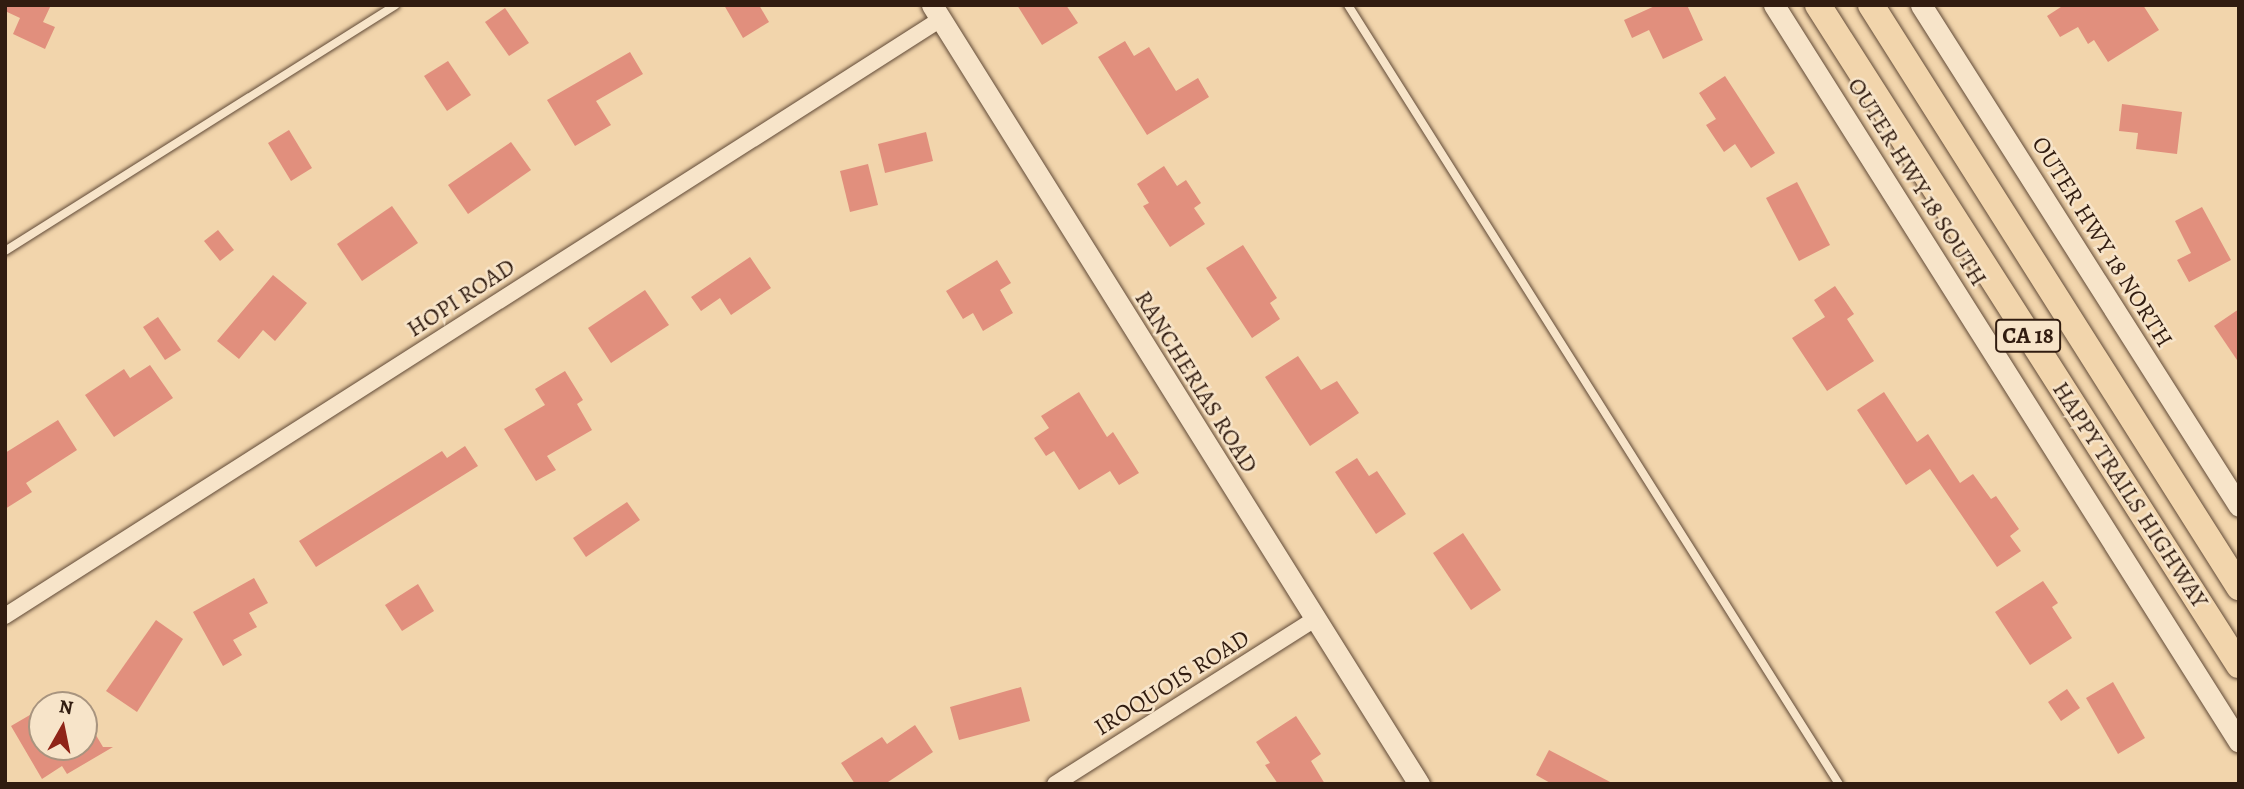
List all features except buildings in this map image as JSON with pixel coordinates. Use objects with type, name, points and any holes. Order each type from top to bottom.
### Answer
[{"type":"main road","name":"HAPPY TRAILS HIGHWAY","points":[[1818,5],[2239,665]]},
{"type":"main road","name":"HAPPY TRAILS HIGHWAY","points":[[1871,5],[2239,587]]},
{"type":"street","name":"OUTER HWY 18 SOUTH","points":[[1774,5],[2239,742]]},
{"type":"street","name":"OUTER HWY 18 NORTH","points":[[1921,5],[2239,506]]},
{"type":"street","name":"HOPI ROAD","points":[[5,616],[936,12]]},
{"type":"street","name":"RANCHERIAS ROAD","points":[[936,12],[1419,784]]},
{"type":"street","name":"IROQUOIS ROAD","points":[[1055,784],[1314,620]]},
{"type":"lane","points":[[5,251],[394,5]]},
{"type":"lane","points":[[1348,5],[1839,784]]}]
